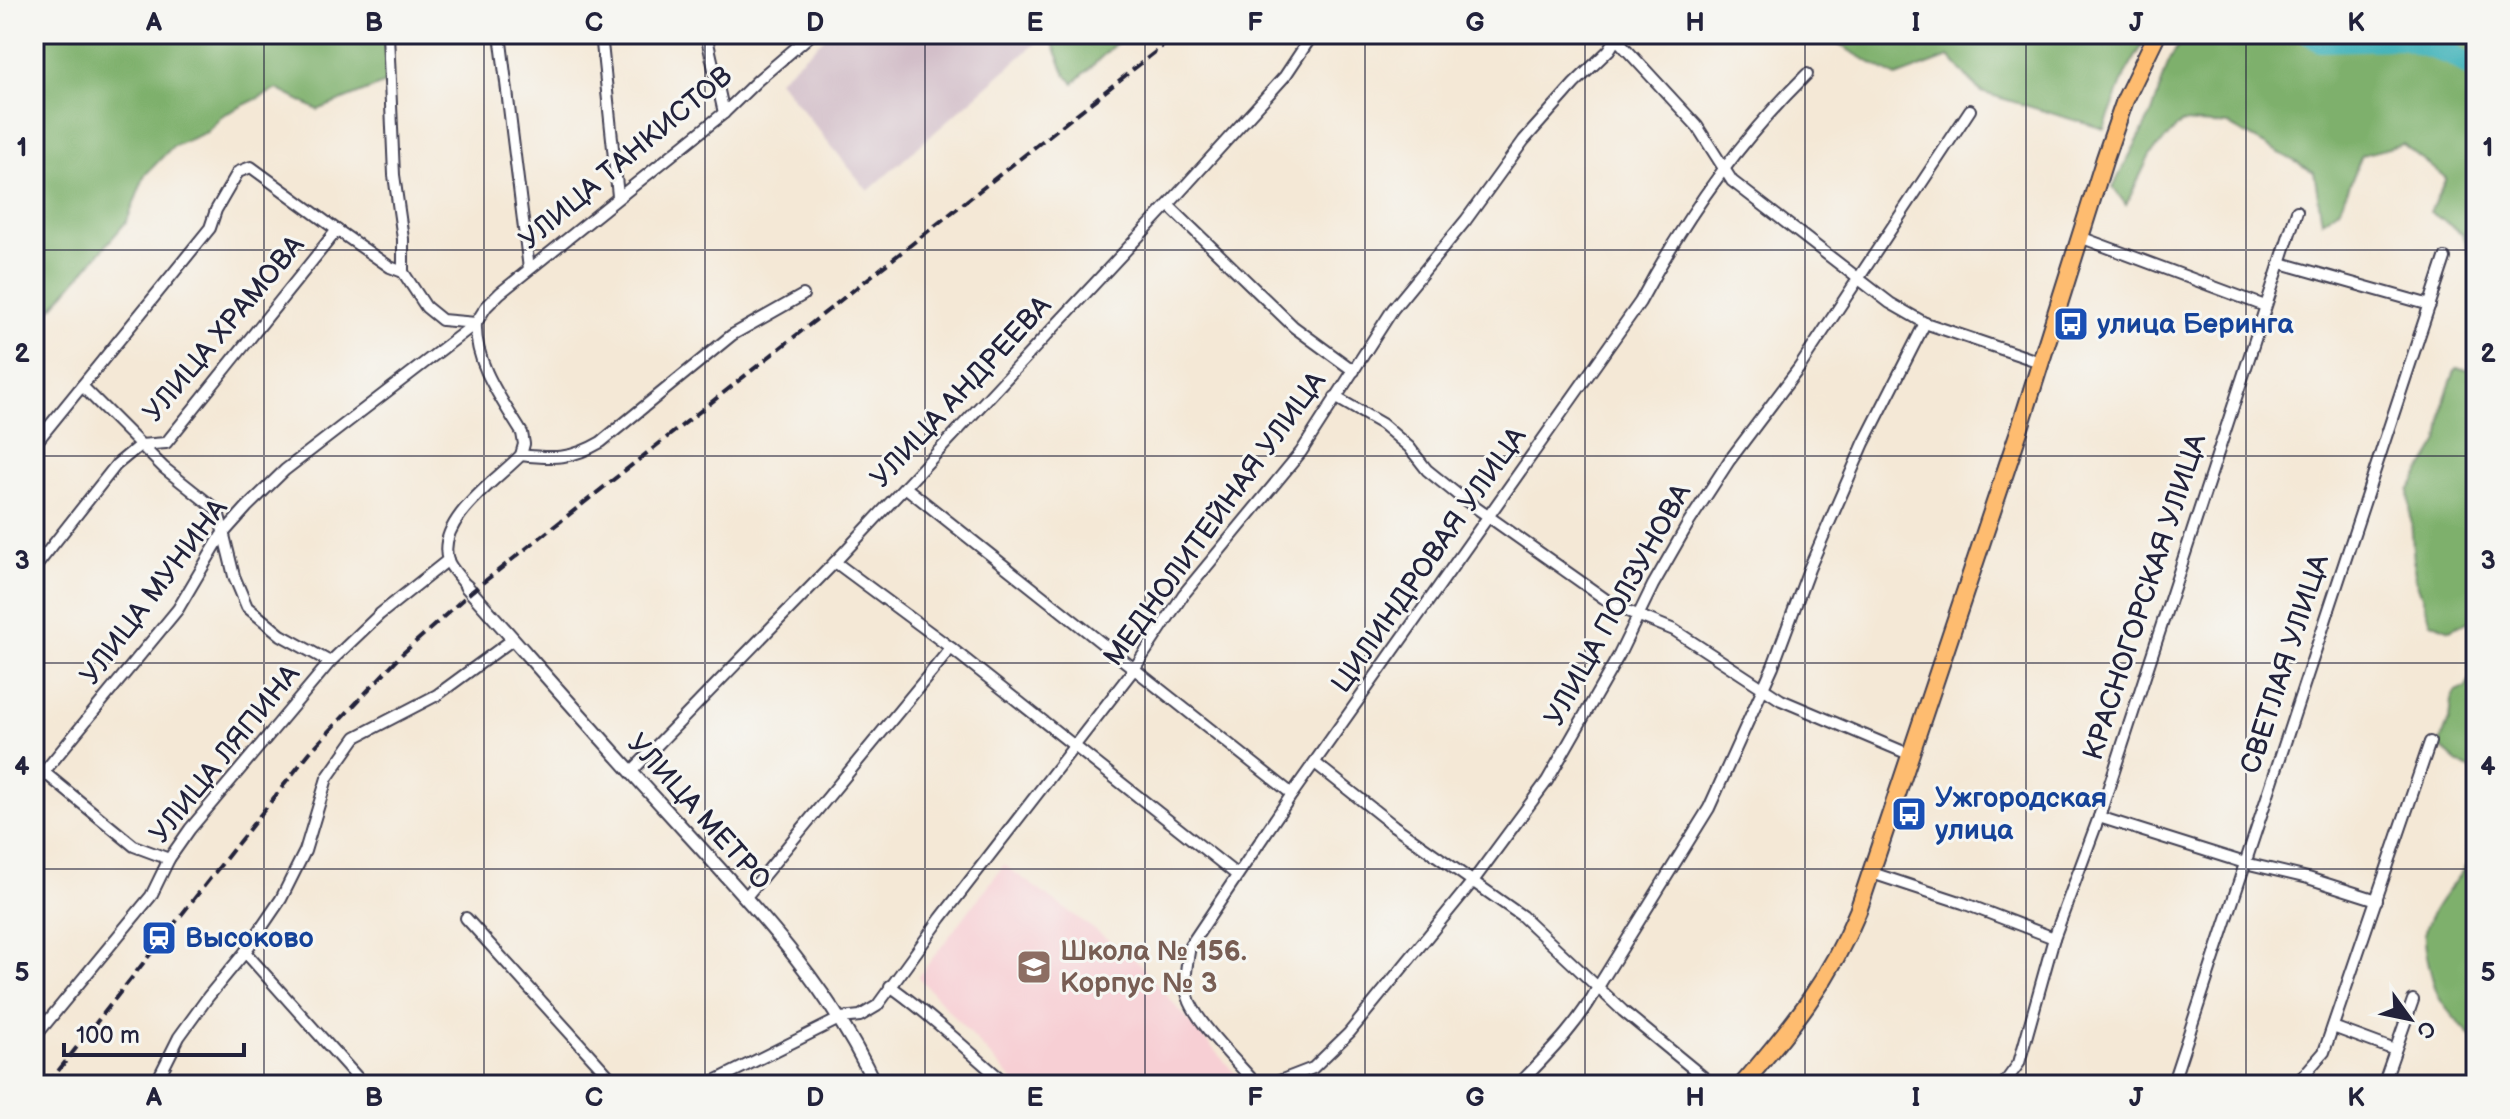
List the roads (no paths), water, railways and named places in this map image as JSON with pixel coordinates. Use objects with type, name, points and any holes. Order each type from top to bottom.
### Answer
[{"type":"main road","points":[[1742,1085],[1802,1011],[1831,969],[1848,935],[1872,873],[2125,100],[2157,34]]},
{"type":"street","points":[[388,34],[394,175],[403,239],[403,272],[426,307],[442,320],[476,323],[475,339],[480,356],[522,433],[524,444],[521,455],[465,504],[447,541],[448,560],[466,586]]},
{"type":"street","points":[[500,34],[529,269]]},
{"type":"street","points":[[601,34],[618,196]]},
{"type":"street","points":[[706,34],[724,113]]},
{"type":"street","name":"УЛИЦА ТАНКИСТОВ","points":[[476,323],[500,293],[724,113],[812,34]]},
{"type":"street","name":"УЛИЦА АНДРЕЕВА","points":[[631,772],[835,562],[1168,205],[1285,76],[1313,34]]},
{"type":"street","points":[[1616,36],[1697,126],[1732,181],[1890,303],[1925,323],[2040,362]]},
{"type":"street","name":"МЕДНОЛИТЕЙНАЯ УЛИЦА","points":[[707,1085],[841,1018],[860,1016],[877,1006],[1076,747],[1134,669],[1183,595],[1301,452],[1393,309],[1466,220],[1524,140],[1609,50],[1616,36]]},
{"type":"street","name":"ЦИЛИНДРОВАЯ УЛИЦА","points":[[1257,1085],[1214,1036],[1189,1001],[1185,973],[1190,946],[1292,794],[1640,302],[1665,255],[1724,170],[1807,74]]},
{"type":"street","name":"УЛИЦА ПОЛЗУНОВА","points":[[1269,1085],[1313,1068],[1349,1033],[1473,881],[1547,781],[1619,655],[1667,561],[1713,486],[1799,368],[1970,110]]},
{"type":"street","points":[[34,445],[210,228],[216,210],[238,172],[251,167],[390,267],[403,272]]},
{"type":"street","points":[[1168,205],[1294,327],[1354,371]]},
{"type":"street","name":"КРАСНОГОРСКАЯ УЛИЦА","points":[[2003,1085],[2019,1063],[2054,938],[2099,817],[2297,211]]},
{"type":"street","name":"УЛИЦА ХРАМОВА","points":[[140,445],[166,443],[337,230]]},
{"type":"street","points":[[2080,237],[2265,306]]},
{"type":"street","name":"СВЕТЛАЯ УЛИЦА","points":[[2172,1085],[2445,258]]},
{"type":"street","points":[[2281,263],[2430,305]]},
{"type":"street","points":[[521,455],[563,458],[580,454],[601,442],[732,335],[803,295]]},
{"type":"street","name":"УЛИЦА МУНИНА","points":[[34,784],[178,609],[224,533],[285,470],[476,323]]},
{"type":"street","points":[[1518,1085],[1567,1034],[1586,1009],[1709,808],[1773,666],[1809,569],[1864,443],[1925,323]]},
{"type":"street","points":[[82,386],[164,468],[218,511],[234,576],[247,607],[281,635],[330,662]]},
{"type":"street","points":[[1335,397],[1382,424],[1409,447],[1427,470],[1488,518],[1615,606],[1674,630],[1781,700],[1911,755]]},
{"type":"street","points":[[34,569],[116,465],[140,445]]},
{"type":"street","points":[[905,487],[1292,794]]},
{"type":"street","name":"УЛИЦА ЛЯПИНА","points":[[34,1038],[151,896],[169,859],[208,807],[330,662],[380,614],[448,560]]},
{"type":"street","points":[[835,562],[951,648],[1237,875]]},
{"type":"street","name":"УЛИЦА МЕТРО","points":[[466,586],[745,898],[841,1018],[875,1085]]},
{"type":"street","points":[[155,1085],[179,1037],[245,952],[281,899],[305,851],[327,778],[356,737],[437,695],[512,640]]},
{"type":"street","points":[[745,898],[951,648]]},
{"type":"street","points":[[2300,1085],[2303,1076],[2324,1052],[2430,742]]},
{"type":"street","points":[[1315,763],[1394,826],[1522,916],[1623,1011],[1713,1085]]},
{"type":"street","points":[[34,764],[134,846],[169,859]]},
{"type":"street","points":[[2099,817],[2377,900]]},
{"type":"street","points":[[1872,873],[2054,938]]},
{"type":"street","points":[[466,918],[617,1085]]},
{"type":"street","points":[[245,952],[364,1085]]},
{"type":"street","points":[[890,986],[920,1007],[1008,1085]]},
{"type":"street","points":[[2383,1085],[2413,1000]]},
{"type":"street","points":[[2333,1027],[2395,1050]]},
{"type":"waterway","points":[[2310,34],[2320,41],[2402,39],[2453,55],[2476,71]]},
{"type":"railway","points":[[47,1085],[310,752],[402,654],[471,592],[1178,34]]},
{"type":"place","name":"улица Беринга","points":[[2071,324]]},
{"type":"place","name":"Ужгородская улица","points":[[1909,814]]},
{"type":"place","name":"Высоково","points":[[159,938]]},
{"type":"place","name":"Школа № 156. Корпус № 3","points":[[1034,967]]}]
